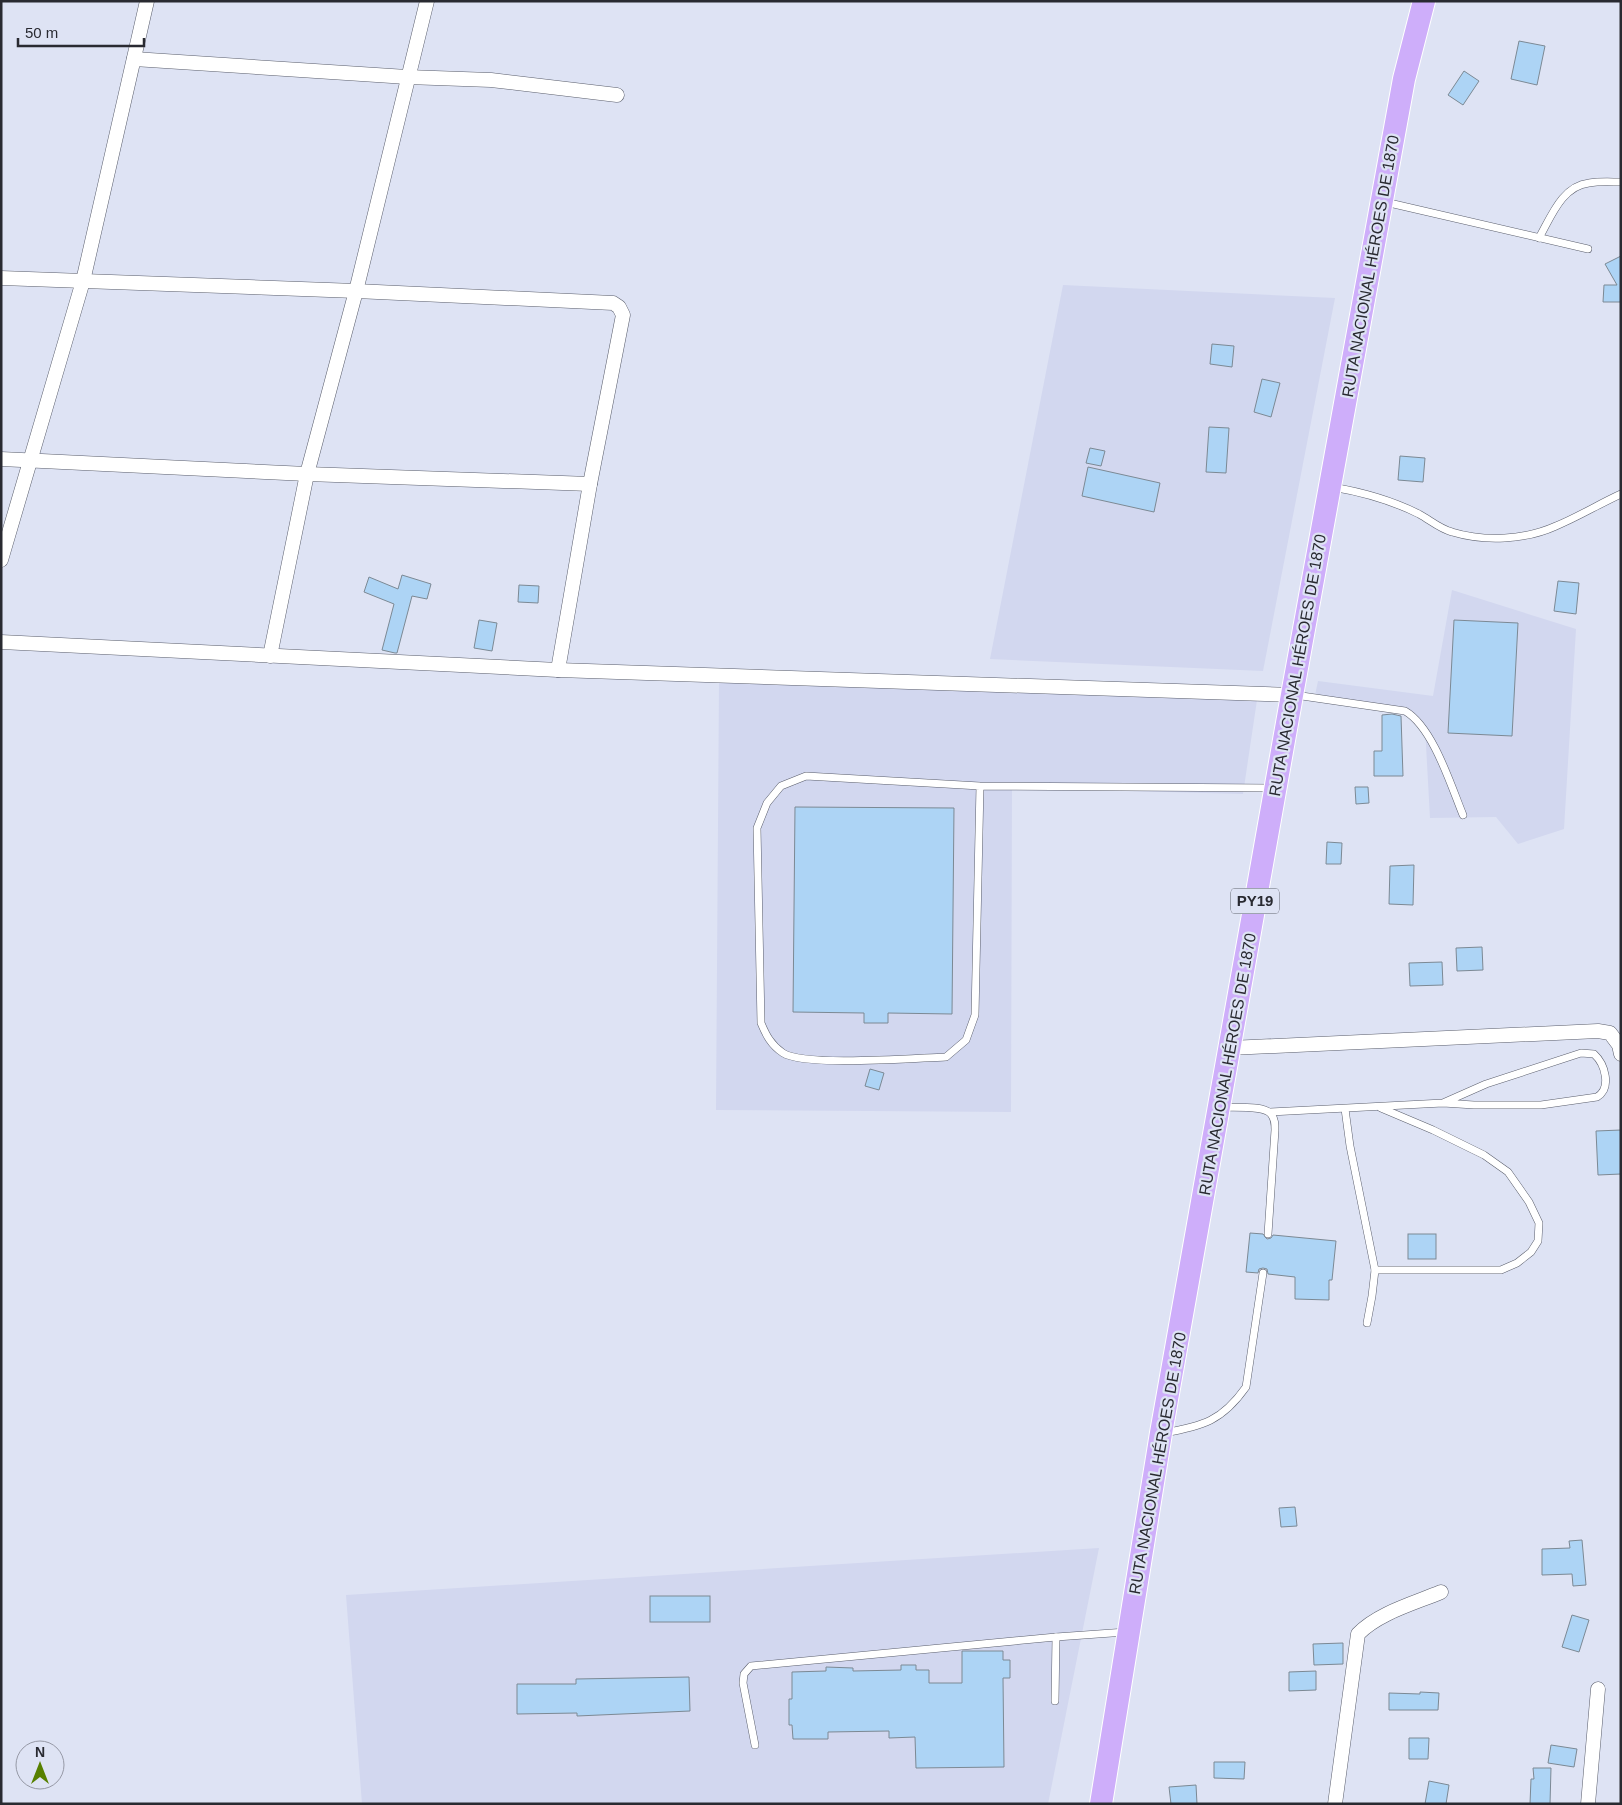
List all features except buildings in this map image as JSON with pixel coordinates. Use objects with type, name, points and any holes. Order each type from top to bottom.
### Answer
[{"type":"highway","name":"RUTA NACIONAL HÉROES DE 1870","points":[[1102,1804],[1161,1433],[1275,788],[1404,79],[1424,1]]},
{"type":"street","points":[[1,560],[84,281],[147,1]]},
{"type":"street","points":[[270,656],[307,474],[356,291],[427,1]]},
{"type":"street","points":[[134,59],[407,77],[491,80],[617,95]]},
{"type":"street","points":[[1,278],[356,291],[613,304],[619,307],[623,316],[590,484],[558,670]]},
{"type":"street","points":[[1,459],[307,474],[590,484]]},
{"type":"street","points":[[1,642],[558,670],[1292,695]]},
{"type":"street","points":[[1230,1048],[1498,1034],[1598,1031],[1616,1032],[1621,1054]]},
{"type":"street","points":[[1335,1804],[1358,1634],[1366,1625],[1377,1618],[1441,1592]]},
{"type":"street","points":[[1588,1804],[1598,1689]]},
{"type":"lane","points":[[1539,238],[1564,196],[1576,186],[1589,183],[1621,182]]},
{"type":"lane","points":[[1382,201],[1588,249]]},
{"type":"lane","points":[[1329,486],[1355,491],[1394,503],[1450,532],[1491,538],[1510,538],[1534,534],[1556,526],[1621,494]]},
{"type":"lane","points":[[1292,695],[1405,711],[1413,716],[1420,722],[1434,746],[1463,815]]},
{"type":"lane","points":[[980,786],[975,1015],[966,1040],[946,1057],[807,1060],[784,1054],[769,1041],[761,1023],[757,828],[767,803],[781,786],[806,776],[980,786],[1275,788]]},
{"type":"lane","points":[[1219,1107],[1262,1108],[1270,1112],[1443,1103],[1541,1105],[1597,1097],[1603,1093],[1606,1086],[1602,1061],[1594,1054],[1581,1053],[1486,1084],[1443,1103]]},
{"type":"lane","points":[[1375,1270],[1500,1270],[1517,1263],[1531,1252],[1538,1240],[1538,1223],[1529,1202],[1508,1172],[1484,1155],[1433,1130],[1379,1107]]},
{"type":"lane","points":[[1345,1109],[1350,1146],[1375,1270],[1367,1323]]},
{"type":"lane","points":[[1268,1234],[1275,1130],[1274,1119],[1270,1112]]},
{"type":"lane","points":[[1161,1433],[1194,1427],[1209,1422],[1235,1402],[1246,1387],[1264,1274]]},
{"type":"lane","points":[[755,1746],[742,1683],[744,1674],[751,1666],[1056,1637],[1129,1632]]},
{"type":"lane","points":[[1054,1700],[1056,1637]]},
{"type":"shaded area","points":[[1063,285],[1335,298],[1263,671],[990,659]]},
{"type":"shaded area","points":[[1452,590],[1576,629],[1564,829],[1518,844],[1496,817],[1430,818],[1425,727],[1406,707],[1314,700],[1318,681],[1433,696]]},
{"type":"shaded area","points":[[719,682],[1257,700],[1243,794],[1012,788],[1011,1112],[716,1110]]},
{"type":"shaded area","points":[[1099,1548],[1048,1804],[362,1804],[346,1595]]}]
